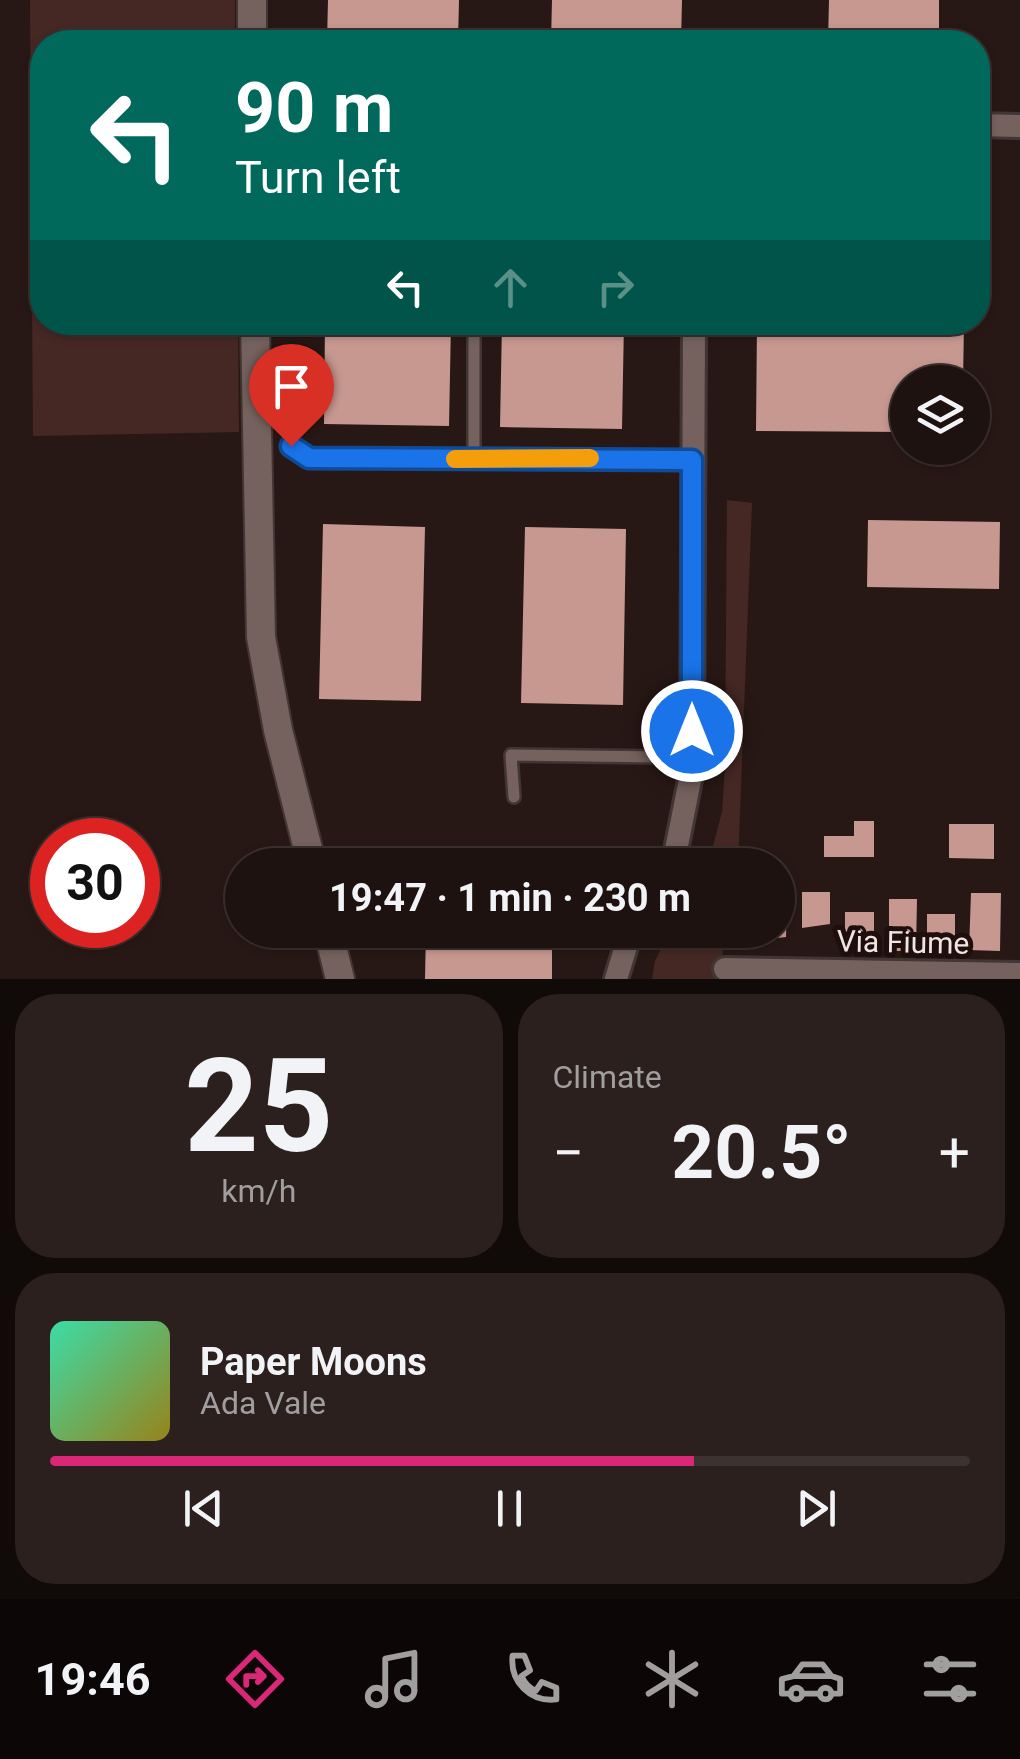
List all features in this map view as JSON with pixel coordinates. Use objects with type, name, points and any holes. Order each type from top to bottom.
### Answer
[{"type":"street","points":[[252,0],[252,30]]},
{"type":"street","points":[[990,125],[1020,126]]},
{"type":"street","points":[[255,335],[260,638],[308,848]]},
{"type":"street","points":[[677,848],[692,770],[694,335]]},
{"type":"street","points":[[332,948],[340,979]]},
{"type":"street","points":[[616,979],[626,948]]},
{"type":"street","name":"Via Fiume","points":[[725,969],[1020,974]]},
{"type":"lane","points":[[474,335],[474,459]]},
{"type":"lane","points":[[290,390],[291,446],[309,458],[692,460]]},
{"type":"lane","points":[[514,798],[511,755],[660,757],[692,770]]},
{"type":"shaded area","points":[[30,0],[235,0],[235,30],[30,30]]},
{"type":"shaded area","points":[[32,335],[238,335],[239,432],[33,436]]},
{"type":"shaded area","points":[[727,500],[752,503],[739,848],[712,848],[722,812]]},
{"type":"shaded area","points":[[661,948],[723,948],[722,979],[652,979]]},
{"type":"building","points":[[328,0],[459,0],[458,30],[327,30]]},
{"type":"building","points":[[552,0],[682,0],[681,30],[551,30]]},
{"type":"building","points":[[829,0],[939,0],[939,30],[828,30]]},
{"type":"building","points":[[325,335],[451,335],[449,426],[324,424]]},
{"type":"building","points":[[502,335],[624,335],[622,429],[500,427]]},
{"type":"building","points":[[757,335],[964,335],[963,365],[890,365],[890,432],[756,431]]},
{"type":"building","points":[[868,520],[1000,522],[999,589],[867,587]]},
{"type":"building","points":[[323,524],[425,527],[421,701],[319,699]]},
{"type":"building","points":[[525,527],[626,529],[623,705],[521,703]]},
{"type":"building","points":[[854,821],[874,821],[874,857],[824,857],[824,836],[854,836]]},
{"type":"building","points":[[949,824],[994,824],[994,859],[949,858]]},
{"type":"building","points":[[802,892],[830,892],[830,924],[802,928]]},
{"type":"building","points":[[971,893],[1001,893],[1000,951],[969,950]]},
{"type":"building","points":[[889,899],[917,899],[916,951],[889,951]]},
{"type":"building","points":[[845,912],[874,912],[874,951],[845,951]]},
{"type":"building","points":[[927,914],[955,914],[955,951],[927,952]]},
{"type":"building","points":[[426,948],[552,948],[552,979],[425,979]]},
{"type":"slow traffic","points":[[455,459],[590,458]]},
{"type":"route","points":[[291,446],[309,458],[692,460],[692,731]]}]
